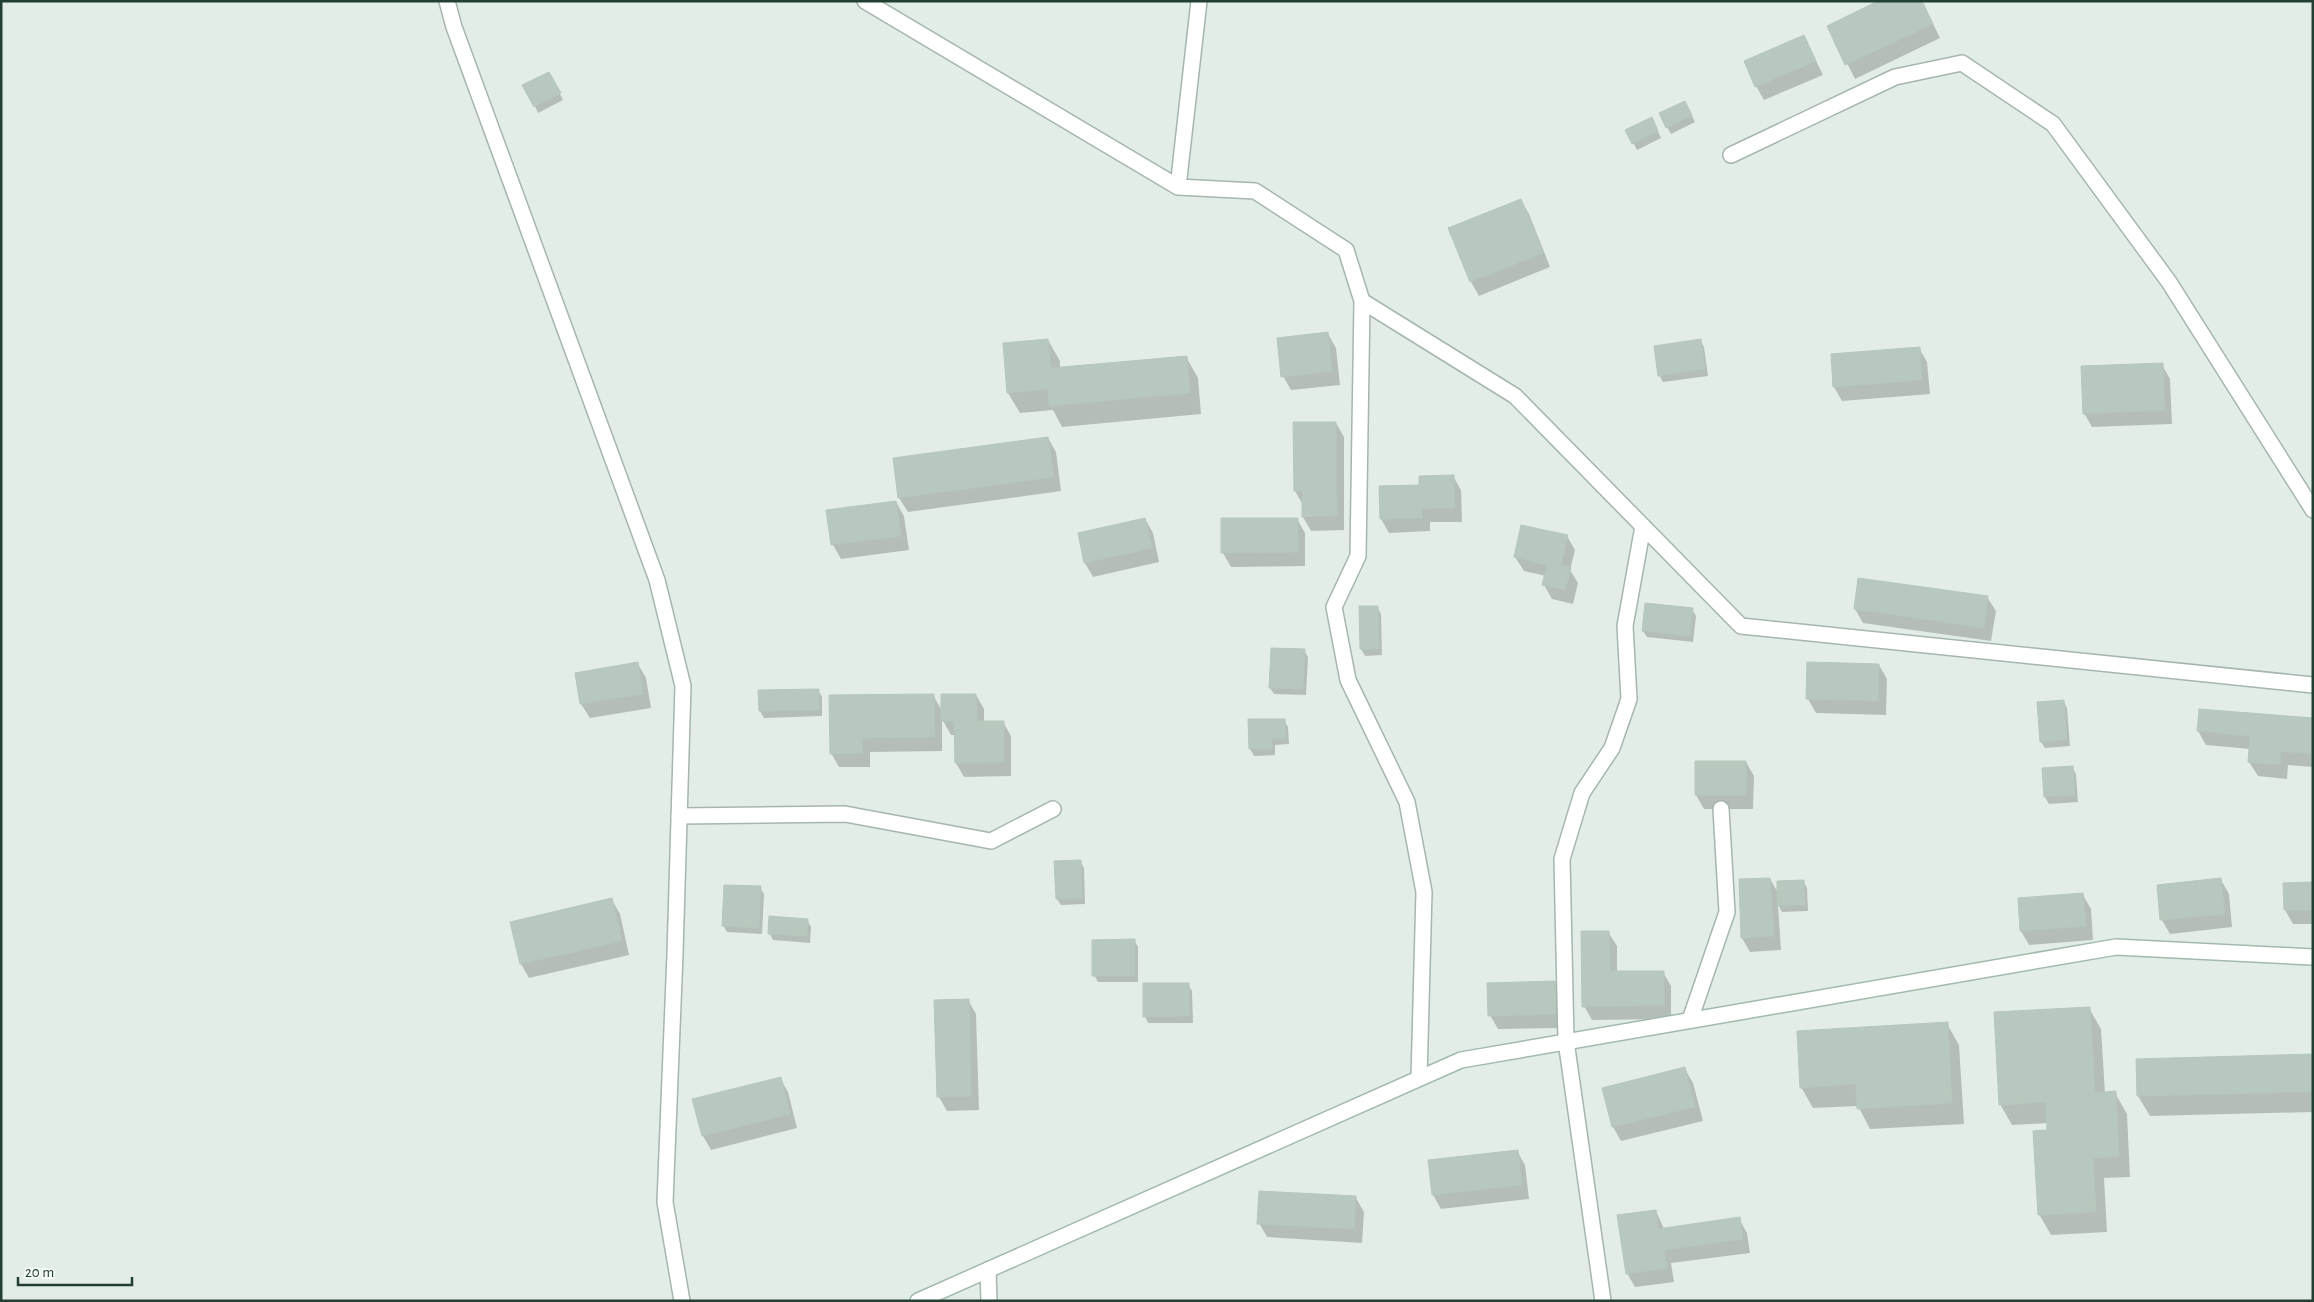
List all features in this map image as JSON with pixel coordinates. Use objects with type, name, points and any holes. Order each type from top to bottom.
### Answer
[{"type":"street","points":[[447,1],[461,46],[657,580],[682,686],[679,816],[664,1202],[682,1301]]},
{"type":"street","points":[[865,1],[1178,187],[1255,191],[1346,250],[1362,301],[1358,556],[1334,607],[1348,680],[1407,802],[1424,892],[1419,1078]]},
{"type":"street","points":[[1178,187],[1199,1]]},
{"type":"street","points":[[1731,155],[1895,77],[1962,63],[2053,124],[2168,282],[2313,510]]},
{"type":"street","points":[[1362,301],[1515,396],[1741,626],[2313,685]]},
{"type":"street","points":[[1603,1301],[1566,1042],[1562,859],[1582,794],[1612,748],[1629,699],[1625,626],[1643,526]]},
{"type":"street","points":[[679,816],[845,814],[991,841],[1053,809]]},
{"type":"street","points":[[1690,1020],[1727,912],[1721,809]]},
{"type":"street","points":[[918,1301],[1461,1060],[2116,946],[2313,957]]},
{"type":"street","points":[[988,1270],[989,1301]]},
{"type":"building","points":[[1878,1],[1922,1],[1933,24],[1845,65],[1827,26]]},
{"type":"building","points":[[1804,35],[1816,61],[1755,87],[1744,61]]},
{"type":"building","points":[[549,72],[561,93],[534,107],[522,85]]},
{"type":"building","points":[[1685,101],[1692,115],[1666,128],[1659,113]]},
{"type":"building","points":[[1652,117],[1658,131],[1632,144],[1625,130]]},
{"type":"building","points":[[1521,199],[1543,253],[1470,282],[1448,228]]},
{"type":"building","points":[[1328,332],[1332,371],[1281,377],[1277,338]]},
{"type":"building","points":[[1048,339],[1051,368],[1187,356],[1190,393],[1049,406],[1048,389],[1007,393],[1003,343]]},
{"type":"building","points":[[1701,339],[1705,369],[1658,376],[1654,346]]},
{"type":"building","points":[[1920,347],[1922,380],[1833,387],[1831,354]]},
{"type":"building","points":[[2163,363],[2165,410],[2083,414],[2081,366]]},
{"type":"building","points":[[1293,422],[1336,422],[1337,516],[1302,517],[1302,491],[1294,491]]},
{"type":"building","points":[[1048,437],[1054,477],[898,498],[893,458]]},
{"type":"building","points":[[1454,475],[1455,508],[1422,509],[1422,518],[1380,519],[1379,486],[1419,485],[1419,476]]},
{"type":"building","points":[[896,501],[901,536],[831,545],[826,510]]},
{"type":"building","points":[[1145,518],[1152,548],[1084,563],[1078,533]]},
{"type":"building","points":[[1221,518],[1298,518],[1298,552],[1221,553]]},
{"type":"building","points":[[1521,525],[1568,535],[1561,565],[1571,568],[1565,590],[1542,585],[1547,565],[1514,557]]},
{"type":"building","points":[[1858,578],[1988,596],[1984,628],[1854,609]]},
{"type":"building","points":[[1645,603],[1693,608],[1690,636],[1642,631]]},
{"type":"building","points":[[1359,606],[1378,606],[1379,649],[1360,649]]},
{"type":"building","points":[[1271,648],[1305,649],[1303,689],[1269,688]]},
{"type":"building","points":[[638,662],[643,694],[580,704],[575,673]]},
{"type":"building","points":[[1807,662],[1879,664],[1878,701],[1806,699]]},
{"type":"building","points":[[819,689],[819,710],[759,711],[758,690]]},
{"type":"building","points":[[934,694],[935,737],[862,738],[863,753],[830,754],[829,695]]},
{"type":"building","points":[[941,694],[976,694],[977,721],[1004,721],[1004,762],[955,763],[954,721],[941,721]]},
{"type":"building","points":[[2064,700],[2067,740],[2040,742],[2037,702]]},
{"type":"building","points":[[2199,709],[2313,718],[2313,754],[2281,751],[2280,765],[2248,762],[2250,736],[2197,731]]},
{"type":"building","points":[[1248,719],[1285,719],[1286,738],[1272,738],[1272,749],[1249,749]]},
{"type":"building","points":[[1695,761],[1746,761],[1746,795],[1695,795]]},
{"type":"building","points":[[2073,766],[2075,795],[2044,797],[2042,768]]},
{"type":"building","points":[[1081,860],[1082,898],[1056,899],[1054,861]]},
{"type":"building","points":[[1770,878],[1774,936],[1741,938],[1739,879]]},
{"type":"building","points":[[2221,878],[2225,914],[2160,920],[2157,885]]},
{"type":"building","points":[[1804,880],[1805,905],[1777,905],[1777,881]]},
{"type":"building","points":[[2313,882],[2313,910],[2284,910],[2283,883]]},
{"type":"building","points":[[724,885],[761,886],[759,928],[722,926]]},
{"type":"building","points":[[2083,893],[2086,926],[2020,931],[2018,898]]},
{"type":"building","points":[[612,898],[622,941],[520,964],[510,922]]},
{"type":"building","points":[[769,916],[808,919],[807,936],[768,934]]},
{"type":"building","points":[[1581,931],[1609,931],[1610,971],[1664,971],[1664,1005],[1582,1007]]},
{"type":"building","points":[[1135,939],[1135,976],[1092,976],[1092,940]]},
{"type":"building","points":[[1555,981],[1556,1014],[1488,1016],[1487,983]]},
{"type":"building","points":[[1143,983],[1189,983],[1189,1016],[1143,1017]]},
{"type":"building","points":[[969,999],[971,1096],[937,1097],[934,1000]]},
{"type":"building","points":[[2090,1007],[2095,1093],[2116,1091],[2119,1157],[2093,1158],[2096,1212],[2038,1215],[2033,1131],[2047,1130],[2046,1102],[1999,1105],[1994,1012]]},
{"type":"building","points":[[1948,1022],[1952,1103],[1857,1109],[1856,1084],[1800,1088],[1797,1031]]},
{"type":"building","points":[[2313,1054],[2313,1092],[2137,1096],[2136,1059]]},
{"type":"building","points":[[1685,1067],[1695,1107],[1612,1127],[1602,1088]]},
{"type":"building","points":[[781,1077],[790,1114],[702,1136],[692,1099]]},
{"type":"building","points":[[1518,1150],[1522,1185],[1432,1195],[1428,1160]]},
{"type":"building","points":[[1259,1191],[1356,1196],[1354,1229],[1257,1224]]},
{"type":"building","points":[[1656,1210],[1658,1229],[1740,1217],[1743,1239],[1664,1250],[1667,1268],[1626,1274],[1617,1215]]}]
